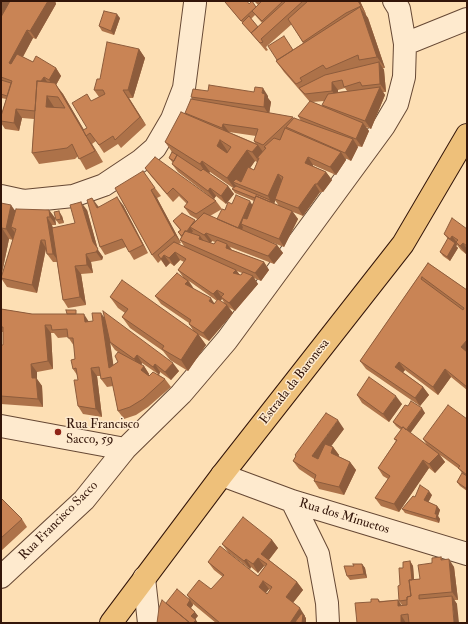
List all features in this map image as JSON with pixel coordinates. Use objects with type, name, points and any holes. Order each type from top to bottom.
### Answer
[{"type":"main road","name":"Estrada da Baronesa","points":[[111,623],[222,475],[403,244],[467,134]]},
{"type":"street","points":[[1,426],[125,449],[181,394],[227,340],[384,126],[397,104],[404,77],[405,44],[399,8],[394,1]]},
{"type":"street","points":[[1,196],[24,201],[73,196],[104,185],[140,161],[155,148],[172,119],[184,88],[192,2]]},
{"type":"street","points":[[405,44],[467,20]]},
{"type":"street","name":"Rua Francisco Sacco","points":[[1,577],[84,500],[125,449]]},
{"type":"street","name":"Rua dos Minuetos","points":[[222,475],[292,501],[467,554]]},
{"type":"street","points":[[292,501],[318,554],[327,603],[328,623]]},
{"type":"street","points":[[144,578],[149,623]]},
{"type":"building","points":[[10,1],[48,1],[30,31],[27,30],[9,63],[11,64],[17,54],[33,62],[36,56],[56,68],[49,80],[44,77],[41,81],[37,81],[35,111],[16,109],[14,123],[1,121],[1,116],[12,81],[1,77],[1,17]]},
{"type":"building","points":[[247,1],[249,4],[252,1],[256,7],[241,21],[225,2]]},
{"type":"building","points":[[262,1],[283,1],[262,21],[252,11]]},
{"type":"building","points":[[286,1],[303,1],[261,39],[263,42],[260,43],[251,33]]},
{"type":"building","points":[[308,1],[358,1],[361,6],[346,13],[303,42],[288,19]]},
{"type":"building","points":[[360,7],[377,57],[359,60],[358,55],[326,69],[323,65],[300,78],[302,81],[296,84],[276,61]]},
{"type":"building","points":[[104,11],[117,14],[111,31],[99,26]]},
{"type":"building","points":[[249,16],[258,27],[251,33],[242,23]]},
{"type":"building","points":[[284,36],[293,50],[277,60],[268,46]]},
{"type":"building","points":[[107,42],[139,49],[128,90],[123,90],[140,117],[115,140],[113,136],[99,145],[90,133],[86,136],[83,130],[87,128],[72,103],[87,94],[91,101],[105,94],[103,90],[94,90],[97,79],[100,79]]},
{"type":"building","points":[[379,62],[380,84],[362,86],[360,82],[344,87],[342,80],[332,82],[332,91],[305,94],[299,88],[325,75]]},
{"type":"building","points":[[1,80],[11,83],[7,96],[1,94]]},
{"type":"building","points":[[37,81],[55,83],[95,151],[79,159],[72,144],[67,148],[32,153]],"holes":[[[47,96],[58,97],[65,108],[46,107]]]},
{"type":"building","points":[[209,85],[254,92],[255,87],[263,88],[262,93],[265,94],[264,107],[191,97],[193,89],[208,91]]},
{"type":"building","points":[[380,87],[365,121],[322,105],[328,94]]},
{"type":"building","points":[[191,99],[293,117],[263,145],[254,141],[258,129],[223,124],[222,128],[185,113]]},
{"type":"building","points":[[310,101],[363,123],[356,139],[298,116]]},
{"type":"building","points":[[181,112],[258,145],[252,152],[247,150],[227,178],[202,161],[200,164],[165,142]],"holes":[[[220,140],[231,147],[227,153],[217,146]]]},
{"type":"building","points":[[294,118],[353,139],[345,153],[286,127]]},
{"type":"building","points":[[285,128],[341,152],[330,167],[308,157],[305,163],[326,172],[317,184],[315,184],[298,208],[275,199],[283,177],[278,174],[268,196],[233,182],[236,179],[241,182],[248,167],[254,170],[259,158],[257,158],[266,148],[264,147],[274,138],[280,140]]},
{"type":"building","points":[[172,152],[177,155],[174,161],[169,158]]},
{"type":"building","points":[[177,155],[201,171],[203,169],[228,186],[221,196],[210,188],[208,191],[172,164]]},
{"type":"building","points":[[155,157],[216,201],[196,214],[184,207],[188,202],[173,188],[167,194],[145,168]]},
{"type":"building","points":[[143,171],[155,188],[151,190],[175,235],[152,255],[115,188]]},
{"type":"building","points":[[236,186],[270,200],[270,202],[232,189]]},
{"type":"building","points":[[236,195],[250,201],[238,228],[217,219],[222,209],[225,210],[228,202],[232,204]]},
{"type":"building","points":[[256,196],[292,211],[279,239],[241,224],[243,218],[247,219]]},
{"type":"building","points":[[117,197],[143,245],[129,252],[122,239],[100,247],[87,200],[92,198],[97,208]]},
{"type":"building","points":[[81,202],[93,242],[98,249],[96,252],[86,254],[87,265],[75,266],[80,297],[63,300],[52,228],[75,223],[70,205]]},
{"type":"building","points":[[1,203],[11,205],[6,229],[2,228],[1,230]]},
{"type":"building","points":[[16,209],[49,210],[50,217],[47,217],[53,254],[47,254],[45,240],[41,240],[32,285],[1,278],[16,229],[11,227]]},
{"type":"building","points":[[59,211],[61,219],[56,220],[54,212]]},
{"type":"building","points":[[182,213],[195,220],[182,236],[178,232],[181,230],[173,221]]},
{"type":"building","points":[[204,213],[277,245],[268,256],[206,233],[204,235],[190,227]]},
{"type":"building","points":[[452,218],[467,229],[467,246],[463,243],[460,246],[456,242],[458,240],[452,236],[450,239],[444,234]]},
{"type":"building","points":[[185,231],[200,236],[199,239],[214,244],[217,240],[227,244],[226,248],[264,262],[255,273],[180,240]]},
{"type":"building","points":[[448,238],[455,243],[447,257],[440,252]]},
{"type":"building","points":[[174,242],[236,270],[233,273],[241,275],[243,272],[253,276],[229,303],[221,297],[224,294],[217,290],[213,294],[178,270],[186,259],[175,252],[169,258],[164,255],[161,259],[158,255]]},
{"type":"building","points":[[428,263],[467,290],[467,340],[461,347],[467,352],[467,387],[445,369],[433,387],[399,362],[395,367],[423,387],[415,398],[360,361]],"holes":[[[422,277],[464,308],[463,310],[421,279]]]},
{"type":"building","points":[[177,273],[188,281],[185,284],[211,298],[209,301],[214,304],[218,299],[227,305],[203,333],[189,324],[191,320],[155,296]]},
{"type":"building","points":[[122,280],[198,334],[181,360],[162,349],[164,346],[122,317],[128,309],[110,297]]},
{"type":"building","points":[[1,309],[32,314],[84,314],[85,322],[93,321],[92,313],[101,313],[109,368],[118,362],[115,356],[118,352],[144,366],[141,370],[149,376],[153,372],[165,379],[143,399],[130,407],[118,411],[111,377],[101,379],[99,367],[91,368],[96,409],[78,406],[74,380],[78,380],[76,368],[73,369],[71,360],[75,359],[73,338],[68,338],[67,329],[52,330],[51,325],[45,325],[48,361],[31,364],[32,378],[36,378],[38,399],[1,396],[1,345],[3,345],[3,327],[1,327]]},
{"type":"building","points":[[66,310],[76,310],[76,314],[67,314]]},
{"type":"building","points":[[103,311],[173,363],[165,372],[155,364],[153,367],[137,355],[134,359],[110,342]]},
{"type":"building","points":[[369,377],[396,396],[383,414],[357,395]]},
{"type":"building","points":[[411,401],[422,408],[406,430],[393,422],[405,405],[408,406]]},
{"type":"building","points":[[448,405],[467,419],[467,475],[458,468],[460,466],[423,439]]},
{"type":"building","points":[[326,413],[338,420],[312,456],[318,459],[325,444],[333,447],[331,453],[350,462],[339,487],[314,481],[316,475],[293,461],[296,456],[295,455]]},
{"type":"building","points":[[403,427],[439,454],[429,464],[423,460],[394,504],[375,498],[390,476],[378,468],[397,440],[394,439]]},
{"type":"building","points":[[462,473],[467,476],[467,489],[457,482]]},
{"type":"building","points":[[420,485],[429,491],[424,500],[437,506],[435,514],[437,514],[436,519],[402,509],[413,496],[415,497]]},
{"type":"building","points":[[1,498],[22,519],[1,538]]},
{"type":"building","points":[[243,517],[272,540],[261,554],[297,582],[286,597],[300,608],[290,623],[220,623],[187,595],[199,580],[211,589],[224,575],[208,562],[220,546],[258,576],[267,564],[258,558],[253,564],[246,559],[244,561],[222,544]],"holes":[[[263,581],[272,587],[267,594],[259,587]]]},
{"type":"building","points":[[441,557],[441,560],[449,559],[452,592],[419,595],[419,599],[452,596],[454,623],[409,623],[408,614],[401,615],[401,623],[357,623],[355,603],[371,602],[371,599],[378,599],[379,602],[398,600],[398,606],[407,605],[407,597],[411,596],[409,580],[420,579],[418,565],[432,563],[432,558]]},
{"type":"building","points":[[410,561],[412,580],[409,580],[411,596],[407,597],[407,600],[399,601],[399,568],[403,568],[403,562]]},
{"type":"building","points":[[353,564],[362,564],[364,574],[347,576],[344,566],[354,566]]},
{"type":"building","points":[[177,589],[190,600],[187,605],[195,612],[191,616],[196,620],[193,623],[190,623],[166,603]]},
{"type":"building","points":[[162,600],[190,623],[157,623],[159,608]]},
{"type":"building","points":[[301,614],[303,614],[302,623],[295,622]]},
{"type":"place","name":"Rua Francisco Sacco, 59","points":[[58,432]]}]
